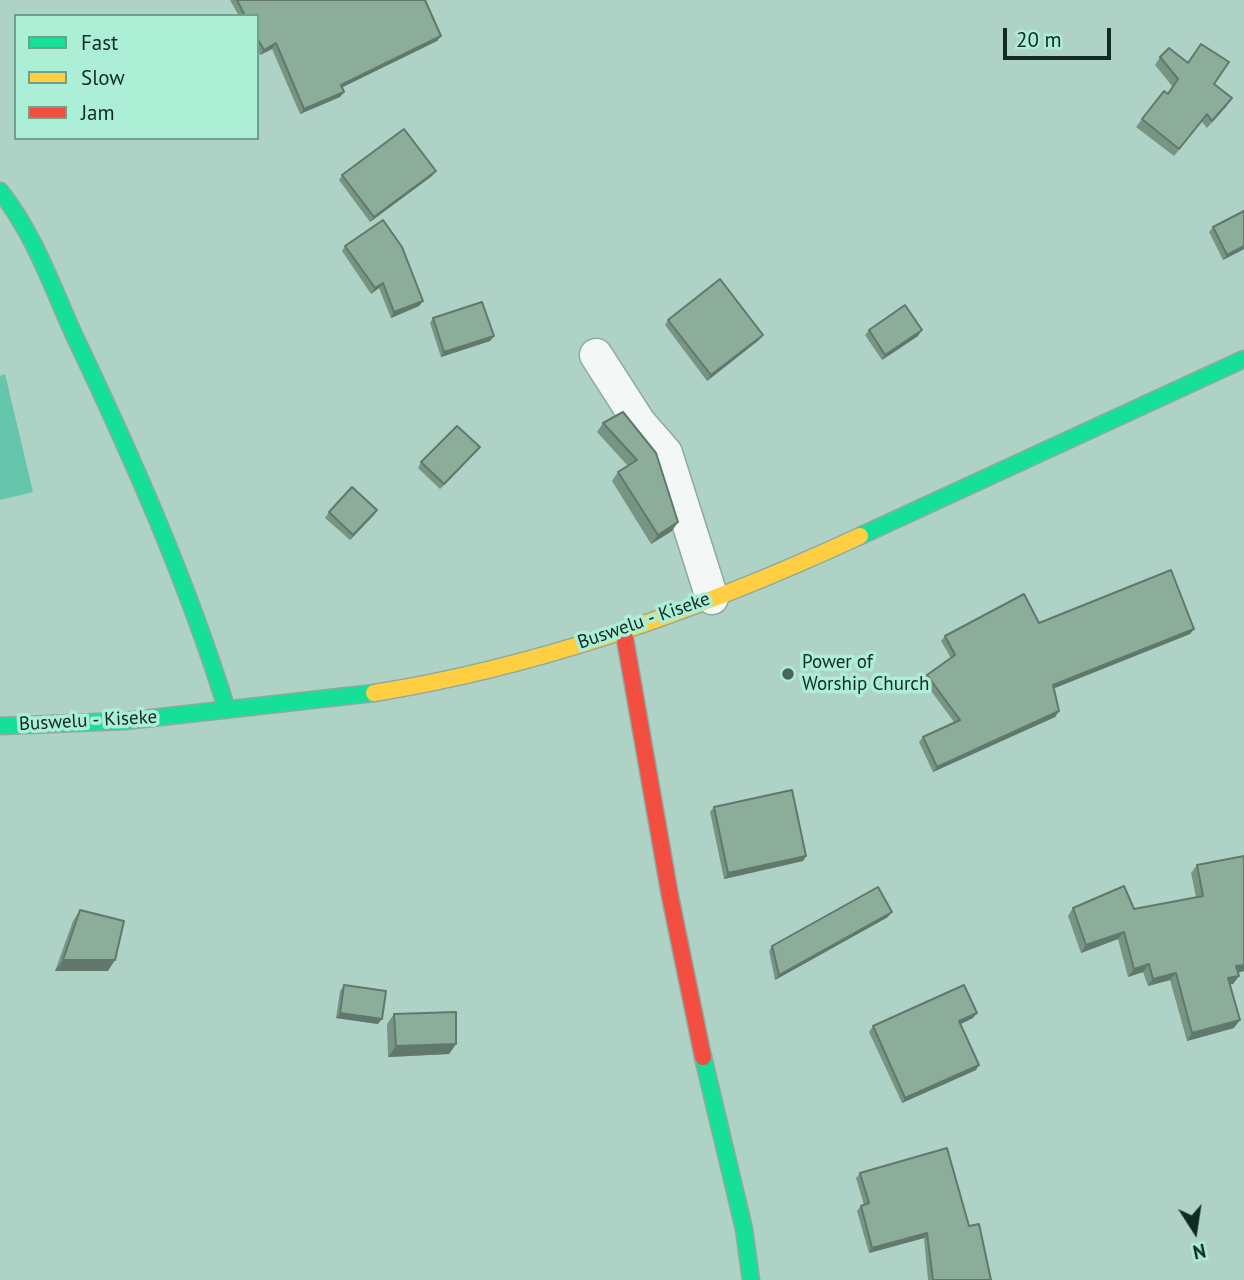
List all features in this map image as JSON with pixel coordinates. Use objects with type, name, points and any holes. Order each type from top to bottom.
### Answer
[{"type":"main road","points":[[0,191],[27,235],[145,483],[206,637],[227,710]]},
{"type":"main road","name":"Buswelu - Kiseke","points":[[0,726],[125,721],[375,694],[442,681],[624,633],[811,559],[1244,359]]},
{"type":"main road","points":[[624,633],[692,1010],[724,1140],[751,1280]]},
{"type":"street","points":[[596,355],[639,422],[666,453],[712,598]]},
{"type":"green space","points":[[5,374],[33,492],[0,500],[0,376]]},
{"type":"building","points":[[237,0],[425,0],[441,36],[341,85],[344,92],[304,109],[276,43],[264,50],[259,41],[259,14],[244,14]]},
{"type":"building","points":[[1201,44],[1229,62],[1214,84],[1232,98],[1212,121],[1207,114],[1179,149],[1142,119],[1164,91],[1168,94],[1178,79],[1160,57],[1169,48],[1188,63]]},
{"type":"building","points":[[404,129],[436,171],[374,217],[342,175]]},
{"type":"building","points":[[1244,211],[1244,246],[1227,255],[1213,227]]},
{"type":"building","points":[[383,220],[402,247],[423,301],[394,312],[383,283],[375,288],[345,246]]},
{"type":"building","points":[[720,279],[763,335],[711,375],[668,320]]},
{"type":"building","points":[[482,302],[494,336],[444,352],[433,318]]},
{"type":"building","points":[[905,305],[922,330],[885,355],[869,330]]},
{"type":"building","points":[[623,412],[656,453],[678,522],[658,535],[618,472],[637,460],[603,423]]},
{"type":"building","points":[[457,426],[480,447],[444,484],[421,462]]},
{"type":"building","points":[[352,487],[377,510],[353,535],[329,512]]},
{"type":"building","points":[[1171,570],[1194,629],[1053,685],[1059,711],[937,767],[923,737],[960,720],[927,675],[955,655],[945,636],[1024,594],[1039,623]]},
{"type":"building","points":[[792,790],[806,856],[728,873],[714,807]]},
{"type":"building","points":[[1244,856],[1244,965],[1236,966],[1239,976],[1228,978],[1240,1020],[1192,1033],[1176,973],[1153,979],[1149,964],[1134,969],[1124,932],[1086,945],[1073,908],[1124,886],[1134,909],[1203,896],[1197,865]]},
{"type":"building","points":[[878,887],[892,912],[779,975],[772,946]]},
{"type":"building","points":[[80,910],[124,921],[115,960],[63,960]]},
{"type":"building","points":[[344,985],[386,991],[382,1019],[340,1013]]},
{"type":"building","points":[[964,985],[977,1013],[959,1021],[979,1065],[905,1098],[873,1026]]},
{"type":"building","points":[[456,1012],[456,1044],[396,1046],[394,1014]]},
{"type":"building","points":[[947,1148],[969,1226],[979,1224],[991,1280],[933,1280],[927,1233],[872,1248],[861,1206],[869,1203],[860,1173]]},
{"type":"traffic: fast","points":[[0,191],[33,243],[118,429],[177,567],[227,710]]},
{"type":"traffic: fast","points":[[860,536],[1244,359]]},
{"type":"traffic: fast","points":[[0,726],[125,721],[374,693]]},
{"type":"traffic: fast","points":[[703,1057],[744,1229],[751,1280]]},
{"type":"traffic: slow","points":[[374,693],[499,667],[622,631],[742,587],[860,536]]},
{"type":"traffic: jam","points":[[624,633],[670,896],[703,1057]]},
{"type":"place","name":"Power of Worship Church","points":[[788,674]]}]
